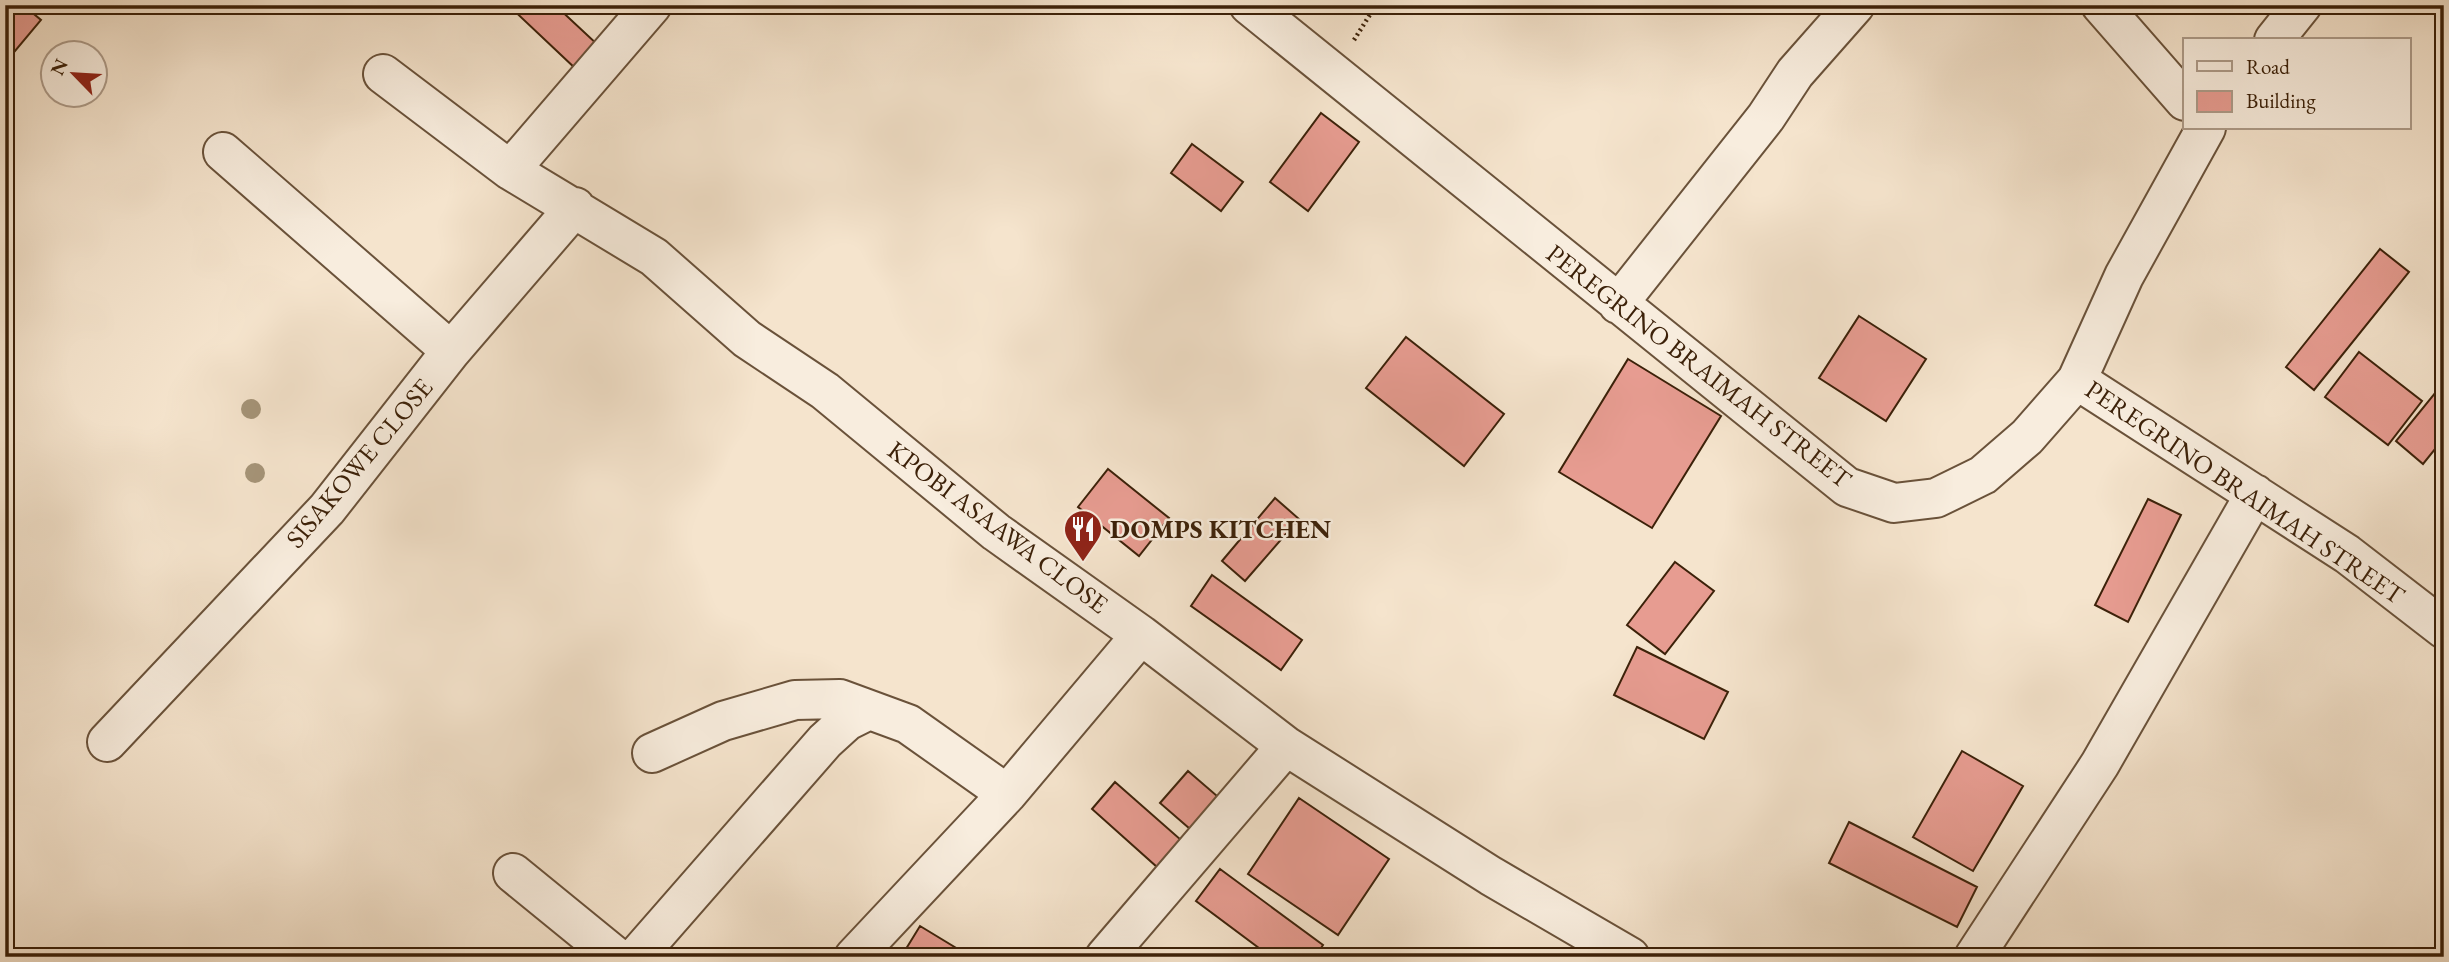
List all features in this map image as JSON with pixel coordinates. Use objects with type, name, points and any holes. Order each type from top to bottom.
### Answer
[{"type":"street","points":[[510,170],[652,5]]},
{"type":"street","name":"PEREGRINO BRAIMAH STREET","points":[[1249,5],[1847,487],[1894,503],[1936,498],[1983,475],[2028,437],[2077,380],[2347,554],[2444,629]]},
{"type":"street","points":[[1618,304],[1752,136],[1795,73],[1855,5]]},
{"type":"street","points":[[2101,5],[2183,99]]},
{"type":"street","points":[[2276,38],[2302,5]]},
{"type":"street","name":"KPOBI ASAAWA CLOSE","points":[[383,74],[510,170],[654,257],[747,339],[825,391],[996,532],[1141,635],[1286,746],[1491,876],[1630,957]]},
{"type":"street","points":[[2077,380],[2124,275],[2205,130]]},
{"type":"street","points":[[223,152],[452,351]]},
{"type":"street","name":"SISAKOWE CLOSE","points":[[107,742],[327,509],[452,351],[575,207]]},
{"type":"street","points":[[1974,957],[2100,764],[2255,494]]},
{"type":"street","points":[[854,957],[1007,794],[1141,635]]},
{"type":"street","points":[[652,753],[723,721],[795,700],[840,699],[908,724],[1007,794]]},
{"type":"street","points":[[636,957],[825,741],[847,721],[869,710]]},
{"type":"street","points":[[1105,957],[1286,746]]},
{"type":"street","points":[[513,873],[616,957]]},
{"type":"building","points":[[5,5],[23,5],[41,20],[5,63]]},
{"type":"building","points":[[508,5],[555,5],[599,46],[577,70]]},
{"type":"building","points":[[1321,113],[1359,142],[1308,211],[1270,182]]},
{"type":"building","points":[[1192,144],[1243,182],[1221,211],[1171,173]]},
{"type":"building","points":[[2380,249],[2409,272],[2314,390],[2286,367]]},
{"type":"building","points":[[1859,316],[1926,359],[1886,421],[1819,378]]},
{"type":"building","points":[[1406,337],[1504,414],[1464,466],[1366,388]]},
{"type":"building","points":[[2359,352],[2422,401],[2388,445],[2325,397]]},
{"type":"building","points":[[1628,359],[1721,416],[1652,528],[1559,472]]},
{"type":"building","points":[[2444,382],[2444,438],[2423,464],[2396,441]]},
{"type":"building","points":[[1108,469],[1169,518],[1139,556],[1078,507]]},
{"type":"building","points":[[1275,498],[1299,519],[1245,581],[1222,561]]},
{"type":"building","points":[[2148,499],[2181,515],[2128,622],[2095,605]]},
{"type":"building","points":[[1675,562],[1714,591],[1665,654],[1627,625]]},
{"type":"building","points":[[1212,575],[1302,640],[1281,670],[1191,606]]},
{"type":"building","points":[[1637,647],[1728,692],[1704,739],[1614,695]]},
{"type":"building","points":[[1962,751],[2023,786],[1973,871],[1913,837]]},
{"type":"building","points":[[1188,771],[1224,802],[1197,835],[1160,803]]},
{"type":"building","points":[[1115,782],[1181,840],[1157,867],[1092,809]]},
{"type":"building","points":[[1299,798],[1389,859],[1338,935],[1248,874]]},
{"type":"building","points":[[1849,822],[1977,887],[1957,927],[1829,863]]},
{"type":"building","points":[[1220,869],[1323,945],[1315,957],[1271,957],[1196,901]]},
{"type":"building","points":[[920,926],[971,957],[901,957]]},
{"type":"place","name":"DOMPS KITCHEN","points":[[1083,563]]}]
